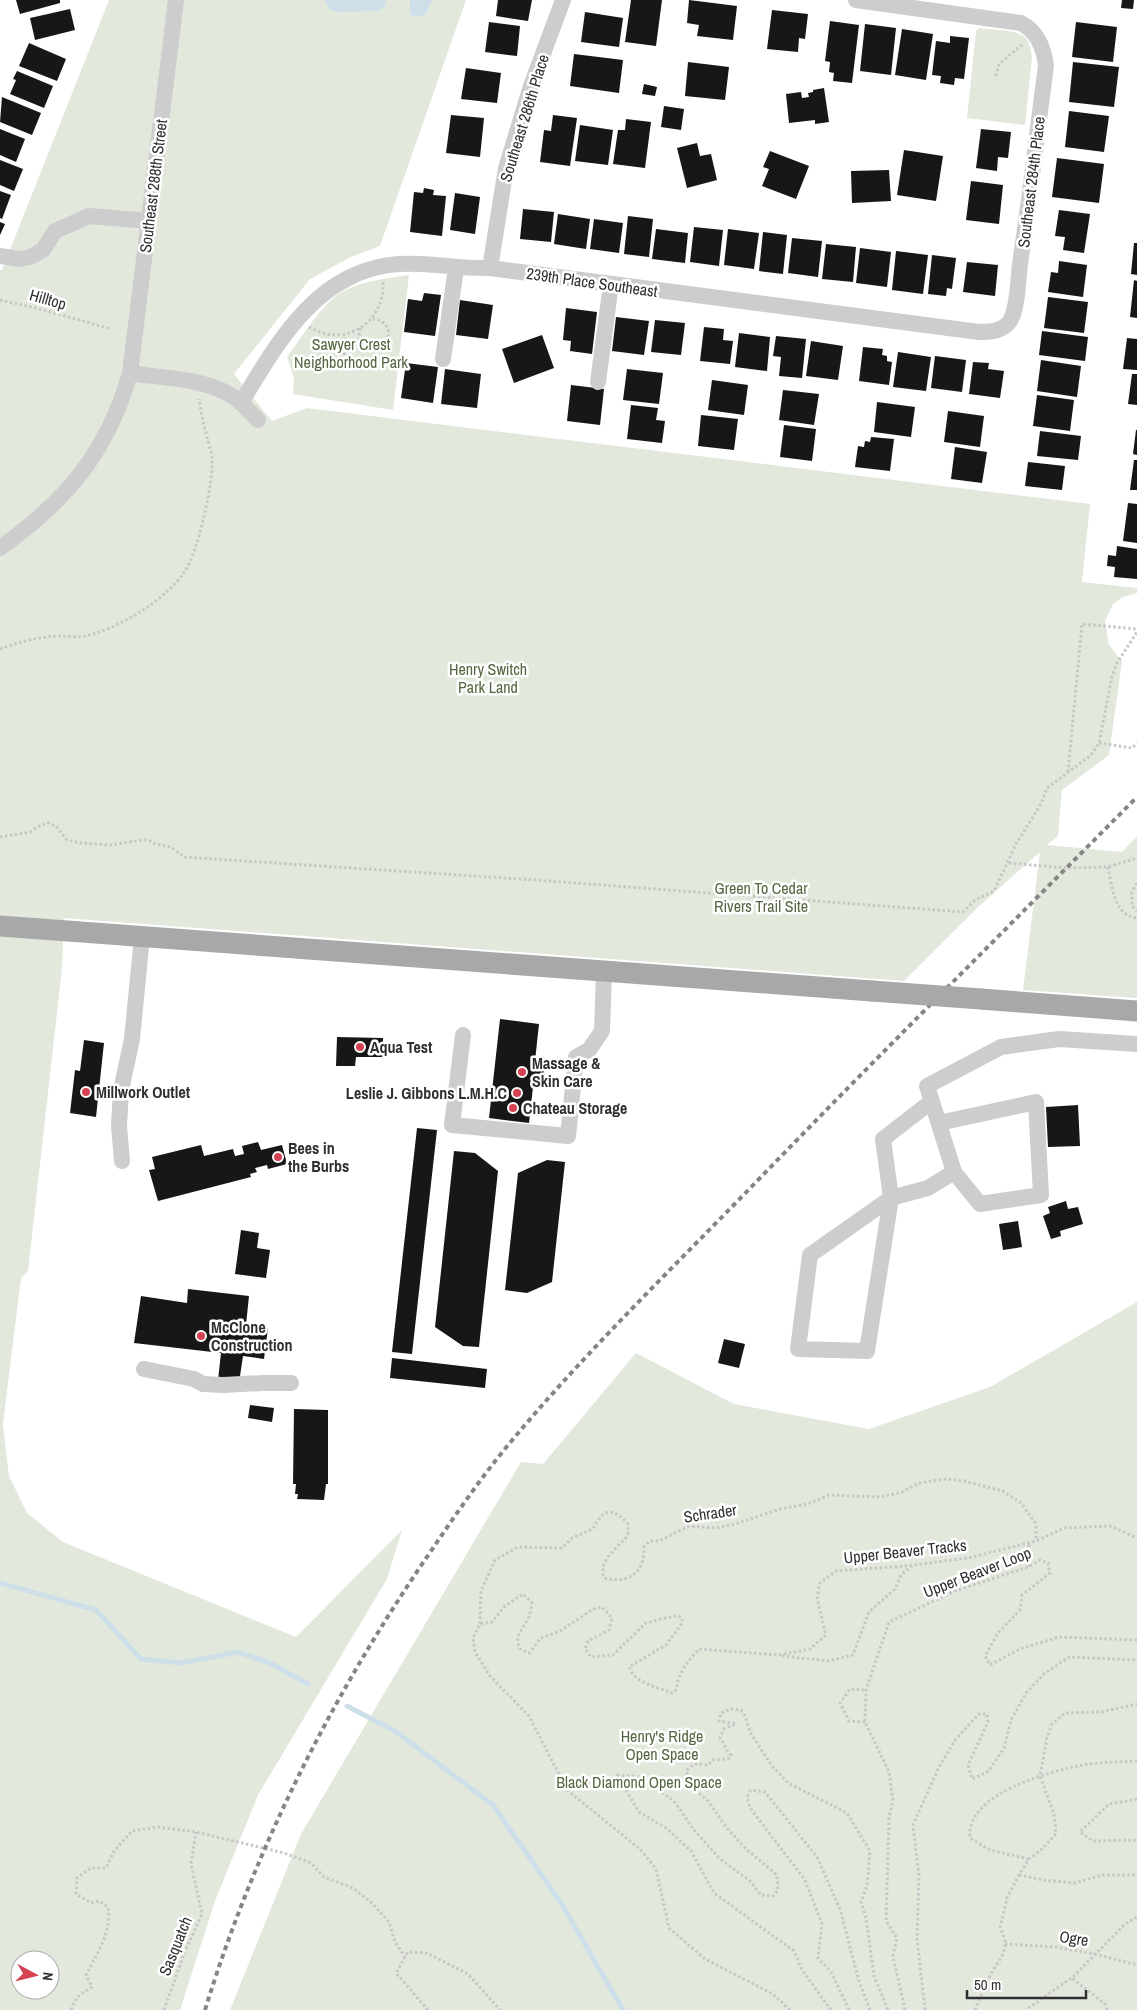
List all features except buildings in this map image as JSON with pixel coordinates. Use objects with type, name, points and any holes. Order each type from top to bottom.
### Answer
[{"type":"main road","points":[[0,926],[1137,1011]]},
{"type":"street","name":"Southeast 288th Street","points":[[0,548],[45,513],[81,474],[103,442],[114,419],[130,373],[176,0]]},
{"type":"street","name":"Southeast 286th Place","points":[[490,268],[506,168],[531,86],[563,0]]},
{"type":"street","points":[[856,0],[1021,23],[1035,34]]},
{"type":"street","name":"Southeast 284th Place","points":[[1003,328],[1010,320],[1014,309],[1046,66],[1041,43],[1035,34]]},
{"type":"street","points":[[0,256],[30,257],[43,250],[55,231],[89,216],[148,221]]},
{"type":"street","name":"239th Place Southeast","points":[[241,403],[260,371],[313,301],[354,273],[382,266],[420,263],[456,268],[490,268],[979,332],[992,332],[1003,328]]},
{"type":"street","points":[[443,359],[456,268]]},
{"type":"street","points":[[598,382],[611,284]]},
{"type":"street","points":[[130,373],[197,383],[229,394],[258,420]]},
{"type":"street","points":[[122,1161],[119,1126],[121,1090],[132,1040],[142,937]]},
{"type":"street","points":[[463,1035],[452,1125],[568,1136],[576,1058],[589,1050],[602,1031],[604,971]]},
{"type":"street","points":[[939,1123],[1036,1102],[1041,1195],[980,1204],[954,1172],[927,1086],[1001,1048],[1059,1039],[1137,1044]]},
{"type":"street","points":[[932,1101],[883,1139],[891,1198],[866,1351],[798,1349],[810,1255],[891,1198],[928,1188],[954,1172]]},
{"type":"street","points":[[144,1369],[194,1379],[202,1384],[224,1385],[263,1382],[291,1384]]},
{"type":"path","points":[[996,76],[1002,61],[1035,34]]},
{"type":"path","points":[[297,320],[321,333],[344,334],[351,333],[360,328],[372,319],[379,309],[383,295],[382,266]]},
{"type":"path","name":"Hilltop","points":[[0,300],[111,329]]},
{"type":"path","points":[[360,328],[360,339],[367,348],[373,350],[384,346],[389,335],[389,329],[381,320],[372,319]]},
{"type":"path","points":[[344,334],[344,355]]},
{"type":"path","points":[[0,650],[16,643],[40,638],[84,636],[118,624],[142,611],[186,571],[197,542],[209,495],[212,457],[201,416],[197,383]]},
{"type":"path","points":[[0,837],[30,832],[41,825],[49,823],[56,826],[67,840],[111,845],[148,840],[155,844],[170,847],[184,857],[535,880],[963,912],[975,900],[994,891],[1016,844],[1041,804],[1048,788],[1090,755],[1099,743],[1112,677],[1117,662],[1137,630],[1082,624],[1068,772]]},
{"type":"path","points":[[1099,743],[1132,748],[1137,743]]},
{"type":"path","points":[[1009,862],[1066,868],[1108,867],[1137,858]]},
{"type":"path","points":[[1108,867],[1118,907],[1129,917],[1137,918]]},
{"type":"path","points":[[1137,883],[1132,892],[1132,906],[1137,911]]},
{"type":"path","name":"Schrader","points":[[480,1624],[481,1591],[495,1560],[518,1547],[562,1548],[572,1538],[593,1529],[598,1518],[604,1513],[612,1512],[621,1516],[628,1524],[628,1535],[604,1563],[602,1570],[604,1578],[613,1580],[626,1580],[634,1575],[644,1558],[644,1547],[650,1541],[659,1541],[690,1526],[716,1528],[735,1524],[780,1509],[808,1504],[829,1495],[881,1497],[902,1492],[919,1483],[946,1479],[964,1481],[1003,1491],[1021,1503],[1036,1524],[1036,1540]]},
{"type":"path","name":"Upper Beaver Tracks","points":[[480,1624],[492,1622],[505,1606],[523,1594],[532,1603],[529,1618],[520,1631],[517,1642],[520,1649],[529,1653],[541,1638],[560,1631],[593,1608],[602,1607],[612,1618],[609,1630],[588,1641],[585,1648],[592,1657],[613,1655],[646,1624],[674,1616],[681,1617],[684,1622],[666,1645],[629,1667],[630,1672],[638,1680],[672,1693],[678,1689],[677,1684],[686,1663],[699,1649],[779,1656],[810,1649],[826,1635],[817,1598],[820,1583],[836,1571],[914,1565],[968,1558],[1036,1540],[1064,1528],[1110,1526],[1137,1538]]},
{"type":"path","points":[[1028,1567],[1029,1542]]},
{"type":"path","name":"Upper Beaver Loop","points":[[905,2010],[893,1956],[898,1938],[886,1921],[888,1816],[893,1801],[892,1791],[889,1772],[865,1722],[866,1690],[890,1622],[955,1591],[1028,1567],[1040,1560],[1048,1563],[1050,1573],[1022,1595],[1020,1610],[998,1633],[985,1656],[990,1665],[1020,1649],[1059,1637],[1137,1640]]},
{"type":"path","points":[[779,1656],[828,1661],[853,1655],[869,1612],[895,1589],[901,1575],[914,1565]]},
{"type":"path","points":[[480,1624],[473,1638],[475,1652],[490,1676],[529,1716],[567,1790],[641,1850],[656,1869],[669,1928],[705,1959],[773,1994],[790,2010]]},
{"type":"path","points":[[925,2010],[917,1939],[919,1876],[913,1825],[939,1767],[951,1746],[979,1714],[988,1714],[988,1722],[968,1765],[972,1779],[989,1771],[1004,1748],[1011,1720],[1026,1692],[1044,1674],[1069,1657],[1137,1660]]},
{"type":"path","points":[[865,1722],[849,1721],[840,1703],[850,1689],[866,1690]]},
{"type":"path","points":[[975,2010],[991,1974],[1004,1953],[1006,1937],[1000,1928],[1007,1898],[1029,1859],[1041,1850],[1056,1834],[1054,1814],[1040,1776],[1047,1738],[1052,1724],[1065,1713],[1101,1712],[1137,1704]]},
{"type":"path","points":[[831,2010],[802,1970],[794,1951],[714,1893],[691,1851],[666,1828],[639,1812],[617,1775],[640,1777],[674,1801],[694,1830],[720,1859],[750,1881],[762,1896],[773,1896],[778,1890],[777,1875],[745,1848],[726,1827],[708,1801],[694,1789],[686,1771],[694,1764],[708,1765],[713,1760],[728,1758],[731,1754],[727,1751],[720,1738],[724,1728],[736,1724],[719,1721],[721,1714],[731,1710],[741,1710],[750,1732],[772,1766],[788,1783],[847,1814],[870,1851],[867,1886],[861,1902],[866,1918],[874,1976],[888,2010]]},
{"type":"path","points":[[1029,1859],[990,1850],[970,1838],[969,1830],[982,1807],[1020,1784],[1040,1776],[1084,1765],[1137,1761]]},
{"type":"path","points":[[849,2010],[832,1972],[818,1958],[822,1924],[805,1880],[750,1808],[747,1797],[751,1790],[765,1792],[817,1857],[840,1909],[859,1980],[870,2010]]},
{"type":"path","points":[[1137,1799],[1108,1804],[1080,1832],[1093,1841],[1137,1840]]},
{"type":"path","points":[[72,2010],[77,1997],[92,1987],[86,1975],[97,1957],[110,1918],[108,1907],[99,1901],[91,1903],[76,1894],[77,1878],[91,1868],[106,1868],[114,1851],[132,1831],[158,1827],[196,1832],[266,1848],[311,1863],[324,1877],[353,1888],[389,1922],[395,1942],[406,1957]]},
{"type":"path","name":"Sasquatch","points":[[164,2010],[184,1954],[202,1914],[191,1864],[196,1832]]},
{"type":"path","points":[[1019,1875],[1043,1880],[1074,1882],[1103,1875],[1137,1875]]},
{"type":"path","points":[[1029,2009],[1055,1988],[1072,1978],[1124,1925],[1137,1917]]},
{"type":"path","name":"Ogre","points":[[1005,1944],[1055,1947],[1095,1954],[1137,1965]]},
{"type":"path","points":[[428,2010],[396,1972],[408,1952],[427,1953],[468,1974],[500,2010]]},
{"type":"path","points":[[1072,1978],[1105,2004],[1107,2010]]},
{"type":"green space","points":[[109,0],[466,0],[380,246],[351,257],[310,279],[234,374],[272,421],[307,408],[1090,504],[1082,582],[1137,588],[1137,593],[1123,597],[1113,604],[1105,621],[1109,645],[1122,661],[1109,755],[1062,790],[1058,836],[1047,845],[1122,852],[1137,836],[1137,998],[1023,990],[1040,852],[977,908],[904,981],[64,918],[62,968],[28,1271],[21,1278],[3,1424],[9,1476],[27,1513],[63,1542],[296,1637],[402,1530],[387,1579],[258,1795],[215,1901],[180,2010],[0,2010],[0,270],[2,270]]},
{"type":"green space","points":[[979,28],[1016,33],[1026,38],[1028,42],[1032,57],[1025,125],[967,118],[976,31]]},
{"type":"green space","name":"Sawyer Crest Neighborhood Park","points":[[409,275],[393,410],[293,394],[294,378],[287,357],[327,304],[344,291],[355,286],[376,280]]},
{"type":"green space","name":"Henry's Ridge Open Space","points":[[1137,1302],[1137,2010],[230,2010],[301,1834],[521,1462],[543,1464],[636,1353],[734,1404],[869,1429],[990,1387]]},
{"type":"water","points":[[325,0],[386,0],[385,5],[379,11],[337,12],[329,9]]},
{"type":"water","points":[[410,0],[432,0],[426,14],[417,17],[410,14]]},
{"type":"waterway","points":[[0,1583],[96,1610],[141,1659],[182,1663],[238,1652],[270,1663],[308,1684]]},
{"type":"waterway","points":[[347,1706],[395,1731],[493,1805],[561,1903],[623,2010]]},
{"type":"railway","points":[[205,2010],[225,1949],[248,1889],[300,1772],[330,1715],[395,1605],[494,1462],[534,1414],[629,1312],[1137,797]]},
{"type":"place","name":"Aqua Test","points":[[360,1047]]},
{"type":"place","name":"Massage & Skin Care","points":[[522,1072]]},
{"type":"place","name":"Millwork Outlet","points":[[86,1092]]},
{"type":"place","name":"Leslie J. Gibbons L.M.H.C","points":[[517,1093]]},
{"type":"place","name":"Chateau Storage","points":[[513,1108]]},
{"type":"place","name":"Bees in the Burbs","points":[[278,1157]]},
{"type":"place","name":"McClone Construction","points":[[201,1336]]},
{"type":"park label","name":"Henry Switch Park Land","points":[[488,678]]},
{"type":"park label","name":"Green To Cedar Rivers Trail Site","points":[[761,897]]},
{"type":"park label","name":"Black Diamond Open Space","points":[[639,1782]]}]
